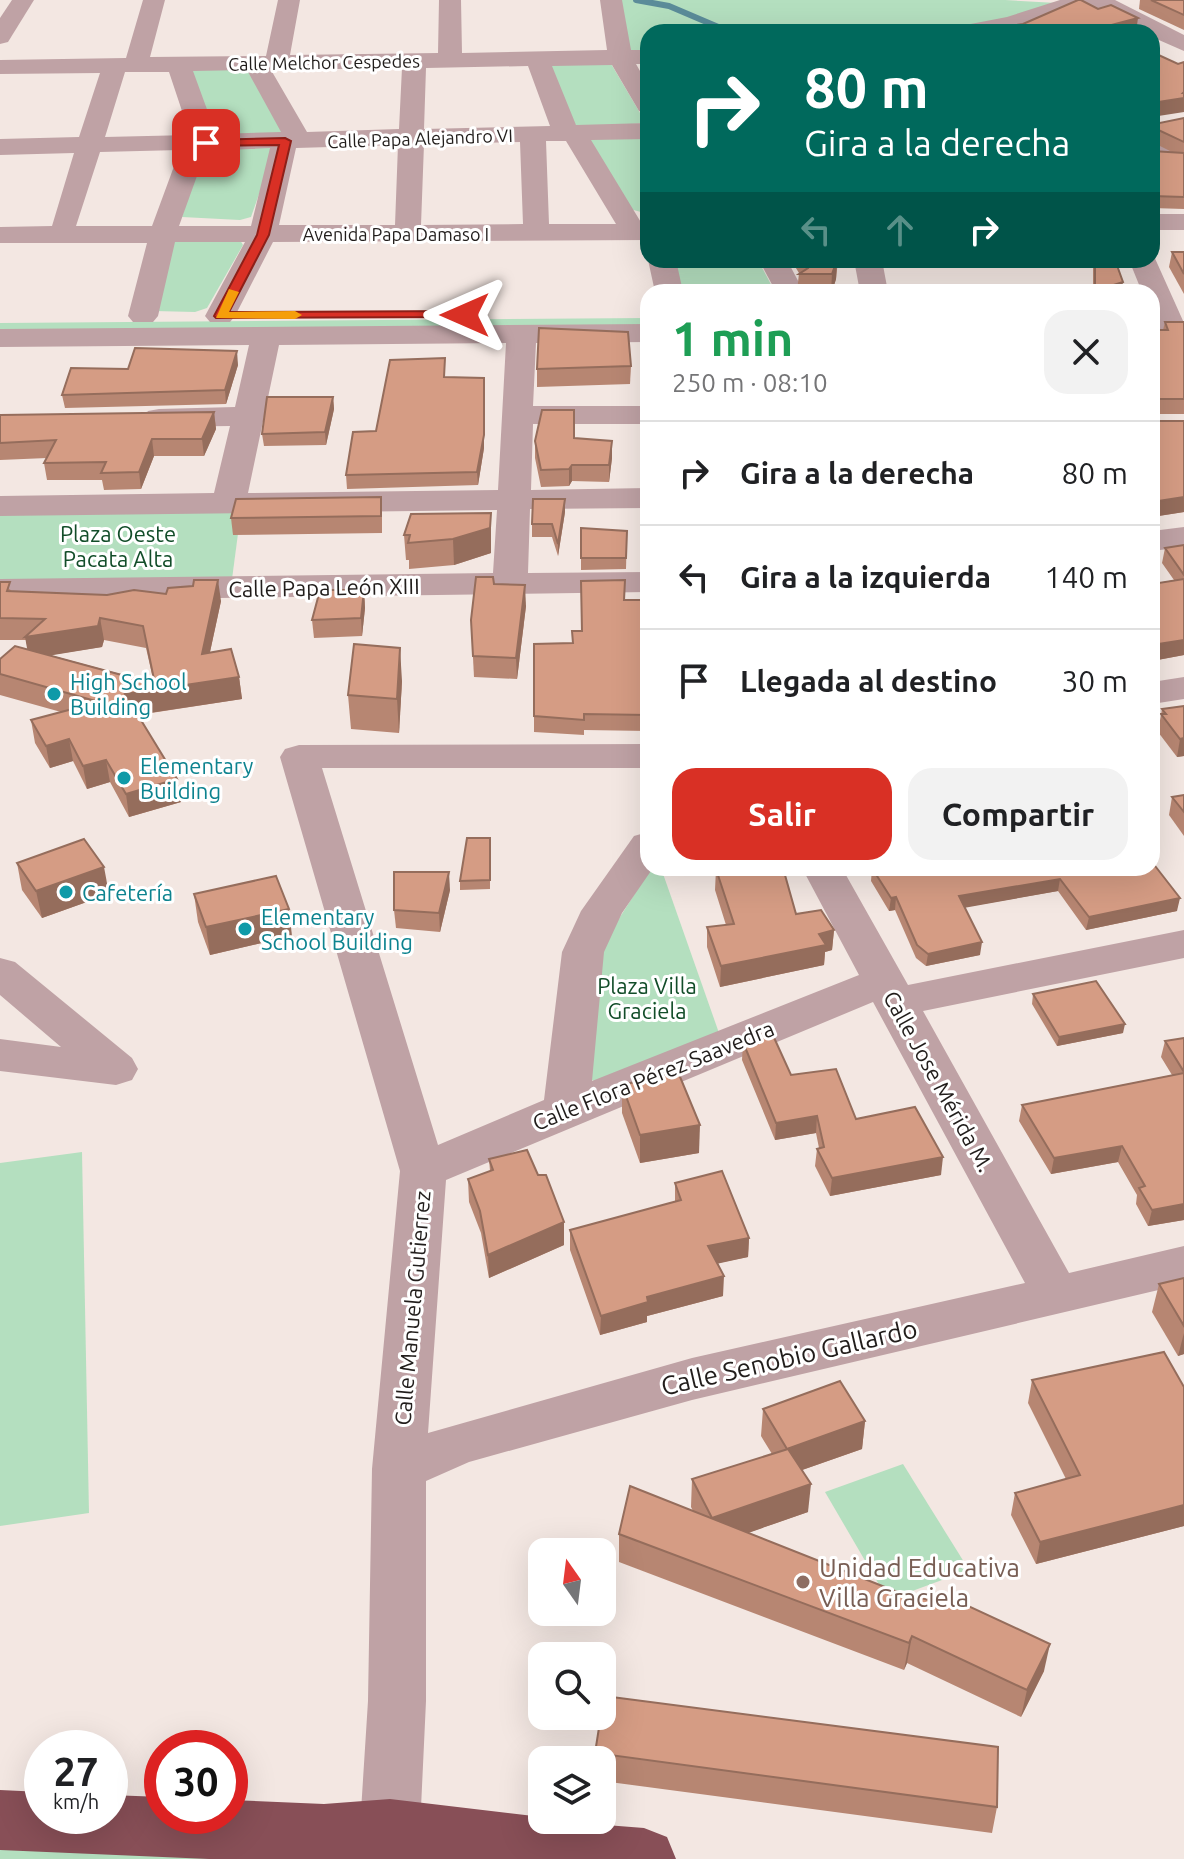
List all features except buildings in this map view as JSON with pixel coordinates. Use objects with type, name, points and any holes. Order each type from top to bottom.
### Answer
[{"type":"highway","points":[[0,1820],[324,1834],[383,1844],[644,1859]]},
{"type":"street","points":[[64,224],[88,145],[154,0]]},
{"type":"street","points":[[220,316],[265,230],[292,141],[266,63],[289,0]]},
{"type":"street","points":[[450,0],[450,60]]},
{"type":"street","points":[[611,0],[620,58],[640,92]]},
{"type":"street","points":[[1027,24],[1084,0]]},
{"type":"street","points":[[1097,0],[1144,24]]},
{"type":"street","points":[[1160,32],[1184,44]]},
{"type":"street","name":"Calle Melchor Cespedes","points":[[0,67],[640,57]]},
{"type":"street","points":[[537,59],[570,133],[640,223]]},
{"type":"street","points":[[408,224],[414,61]]},
{"type":"street","points":[[143,316],[166,230],[201,143],[178,64]]},
{"type":"street","name":"Calle Papa Alejandro VI","points":[[0,147],[640,131]]},
{"type":"street","points":[[533,134],[536,223]]},
{"type":"street","points":[[1160,150],[1184,150]]},
{"type":"street","points":[[1160,222],[1184,222]]},
{"type":"street","name":"Avenida Papa Damaso I","points":[[0,224],[166,230]]},
{"type":"street","name":"Avenida Papa Damaso I","points":[[265,230],[408,224],[640,226]]},
{"type":"street","name":"Avenida Papa Damaso I","points":[[0,235],[166,230],[640,226]]},
{"type":"street","points":[[1160,234],[1184,234]]},
{"type":"street","points":[[1160,301],[1168,321]]},
{"type":"street","points":[[0,317],[640,314]]},
{"type":"street","points":[[0,338],[640,333]]},
{"type":"street","points":[[510,584],[521,334]]},
{"type":"street","points":[[229,502],[266,336]]},
{"type":"street","points":[[518,415],[640,415]]},
{"type":"street","points":[[129,418],[250,416]]},
{"type":"street","points":[[0,506],[640,498]]},
{"type":"street","points":[[1160,540],[1184,537]]},
{"type":"street","name":"Calle Papa León XIII","points":[[0,590],[640,582]]},
{"type":"street","points":[[1160,692],[1184,688]]},
{"type":"street","name":"Calle Manuela Gutierrez","points":[[383,1844],[397,1701],[399,1469],[423,1171],[299,757],[640,756]]},
{"type":"street","points":[[566,1109],[583,952],[602,911],[640,856]]},
{"type":"street","name":"Calle Jose Mérida M.","points":[[826,876],[1056,1294]]},
{"type":"street","name":"Calle Flora Pérez Saavedra","points":[[423,1171],[566,1109],[890,991],[1184,944]]},
{"type":"street","points":[[0,972],[116,1069],[0,1055]]},
{"type":"street","name":"Calle Senobio Gallardo","points":[[399,1469],[458,1444],[677,1383],[1184,1265]]},
{"type":"green space","points":[[619,0],[1005,0],[1057,3],[981,24],[640,24],[640,53],[628,53]]},
{"type":"green space","points":[[544,62],[610,62],[640,113],[640,123],[577,128]]},
{"type":"green space","points":[[246,67],[285,134],[216,138],[191,69]]},
{"type":"green space","points":[[640,135],[640,212],[630,209],[588,138]]},
{"type":"green space","points":[[265,145],[275,148],[251,217],[240,220],[182,217],[203,150]]},
{"type":"green space","points":[[240,240],[243,245],[207,308],[195,312],[154,311],[172,242]]},
{"type":"green space","points":[[676,268],[762,268],[771,284],[680,284]]},
{"type":"green space","points":[[640,318],[640,327],[0,332],[0,323]]},
{"type":"green space","name":"Plaza Oeste Pacata Alta","points":[[241,511],[232,579],[0,581],[0,513]]},
{"type":"green space","name":"Plaza Villa Graciela","points":[[646,876],[664,876],[719,1033],[598,1082],[582,1077],[593,974],[608,936]]},
{"type":"green space","points":[[82,1152],[89,1513],[0,1526],[0,1163]]},
{"type":"green space","points":[[903,1464],[969,1570],[888,1600],[825,1492]]},
{"type":"green space","points":[[0,1845],[285,1859],[0,1859]]},
{"type":"waterway","points":[[636,0],[669,6],[711,24]]},
{"type":"slow traffic","points":[[233,292],[220,316],[295,315]]},
{"type":"place","name":"High School Building","points":[[54,694]]},
{"type":"place","name":"Elementary Building","points":[[124,778]]},
{"type":"place","name":"Cafetería","points":[[66,892]]},
{"type":"place","name":"Elementary School Building","points":[[245,929]]},
{"type":"place","name":"Unidad Educativa Villa Graciela","points":[[803,1582]]},
{"type":"route","points":[[206,143],[285,141],[263,235],[220,316],[465,315]]}]
